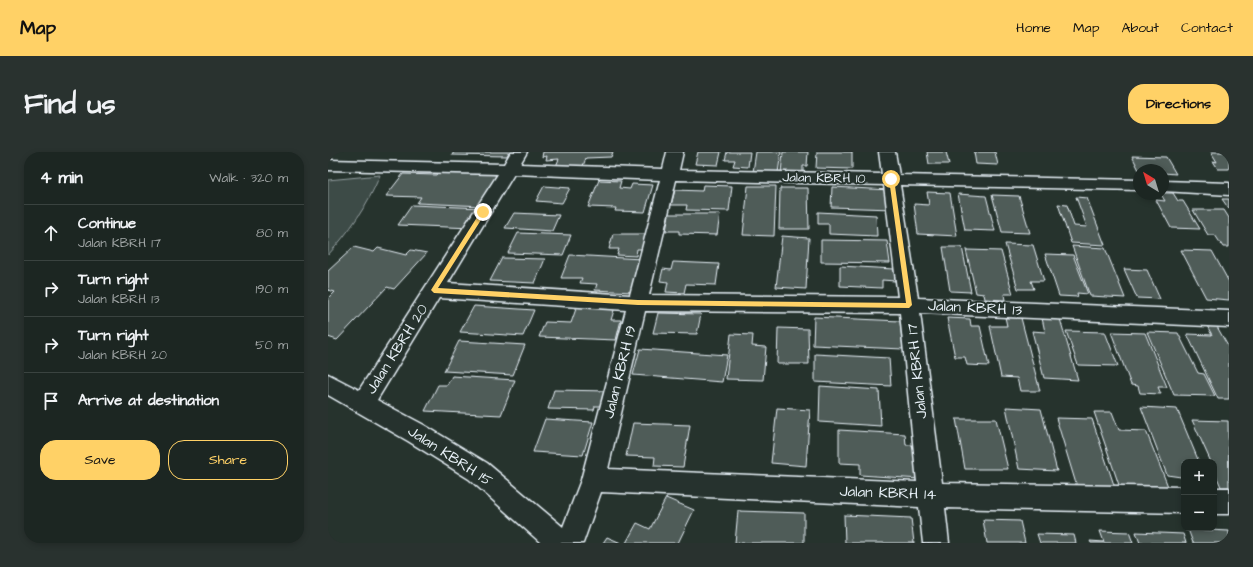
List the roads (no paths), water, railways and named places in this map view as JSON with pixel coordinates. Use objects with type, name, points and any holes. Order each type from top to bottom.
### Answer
[{"type":"street","points":[[328,162],[336,152]]},
{"type":"street","name":"Jalan KBRH 20","points":[[362,403],[483,212],[518,152]]},
{"type":"street","name":"Jalan KBRH 19","points":[[570,543],[593,480],[675,152]]},
{"type":"street","name":"Jalan KBRH 17","points":[[887,152],[909,305],[936,543]]},
{"type":"street","name":"Jalan KBRH 10","points":[[328,165],[508,169],[670,176],[891,179],[1133,185]]},
{"type":"street","points":[[1169,186],[1229,189]]},
{"type":"street","name":"Jalan KBRH 13","points":[[434,290],[638,303],[909,305],[1229,319]]},
{"type":"street","name":"Jalan KBRH 15","points":[[328,384],[416,433],[478,471],[561,543]]},
{"type":"street","name":"Jalan KBRH 14","points":[[593,480],[931,495],[1181,500]]},
{"type":"street","points":[[1217,501],[1229,501]]}]
